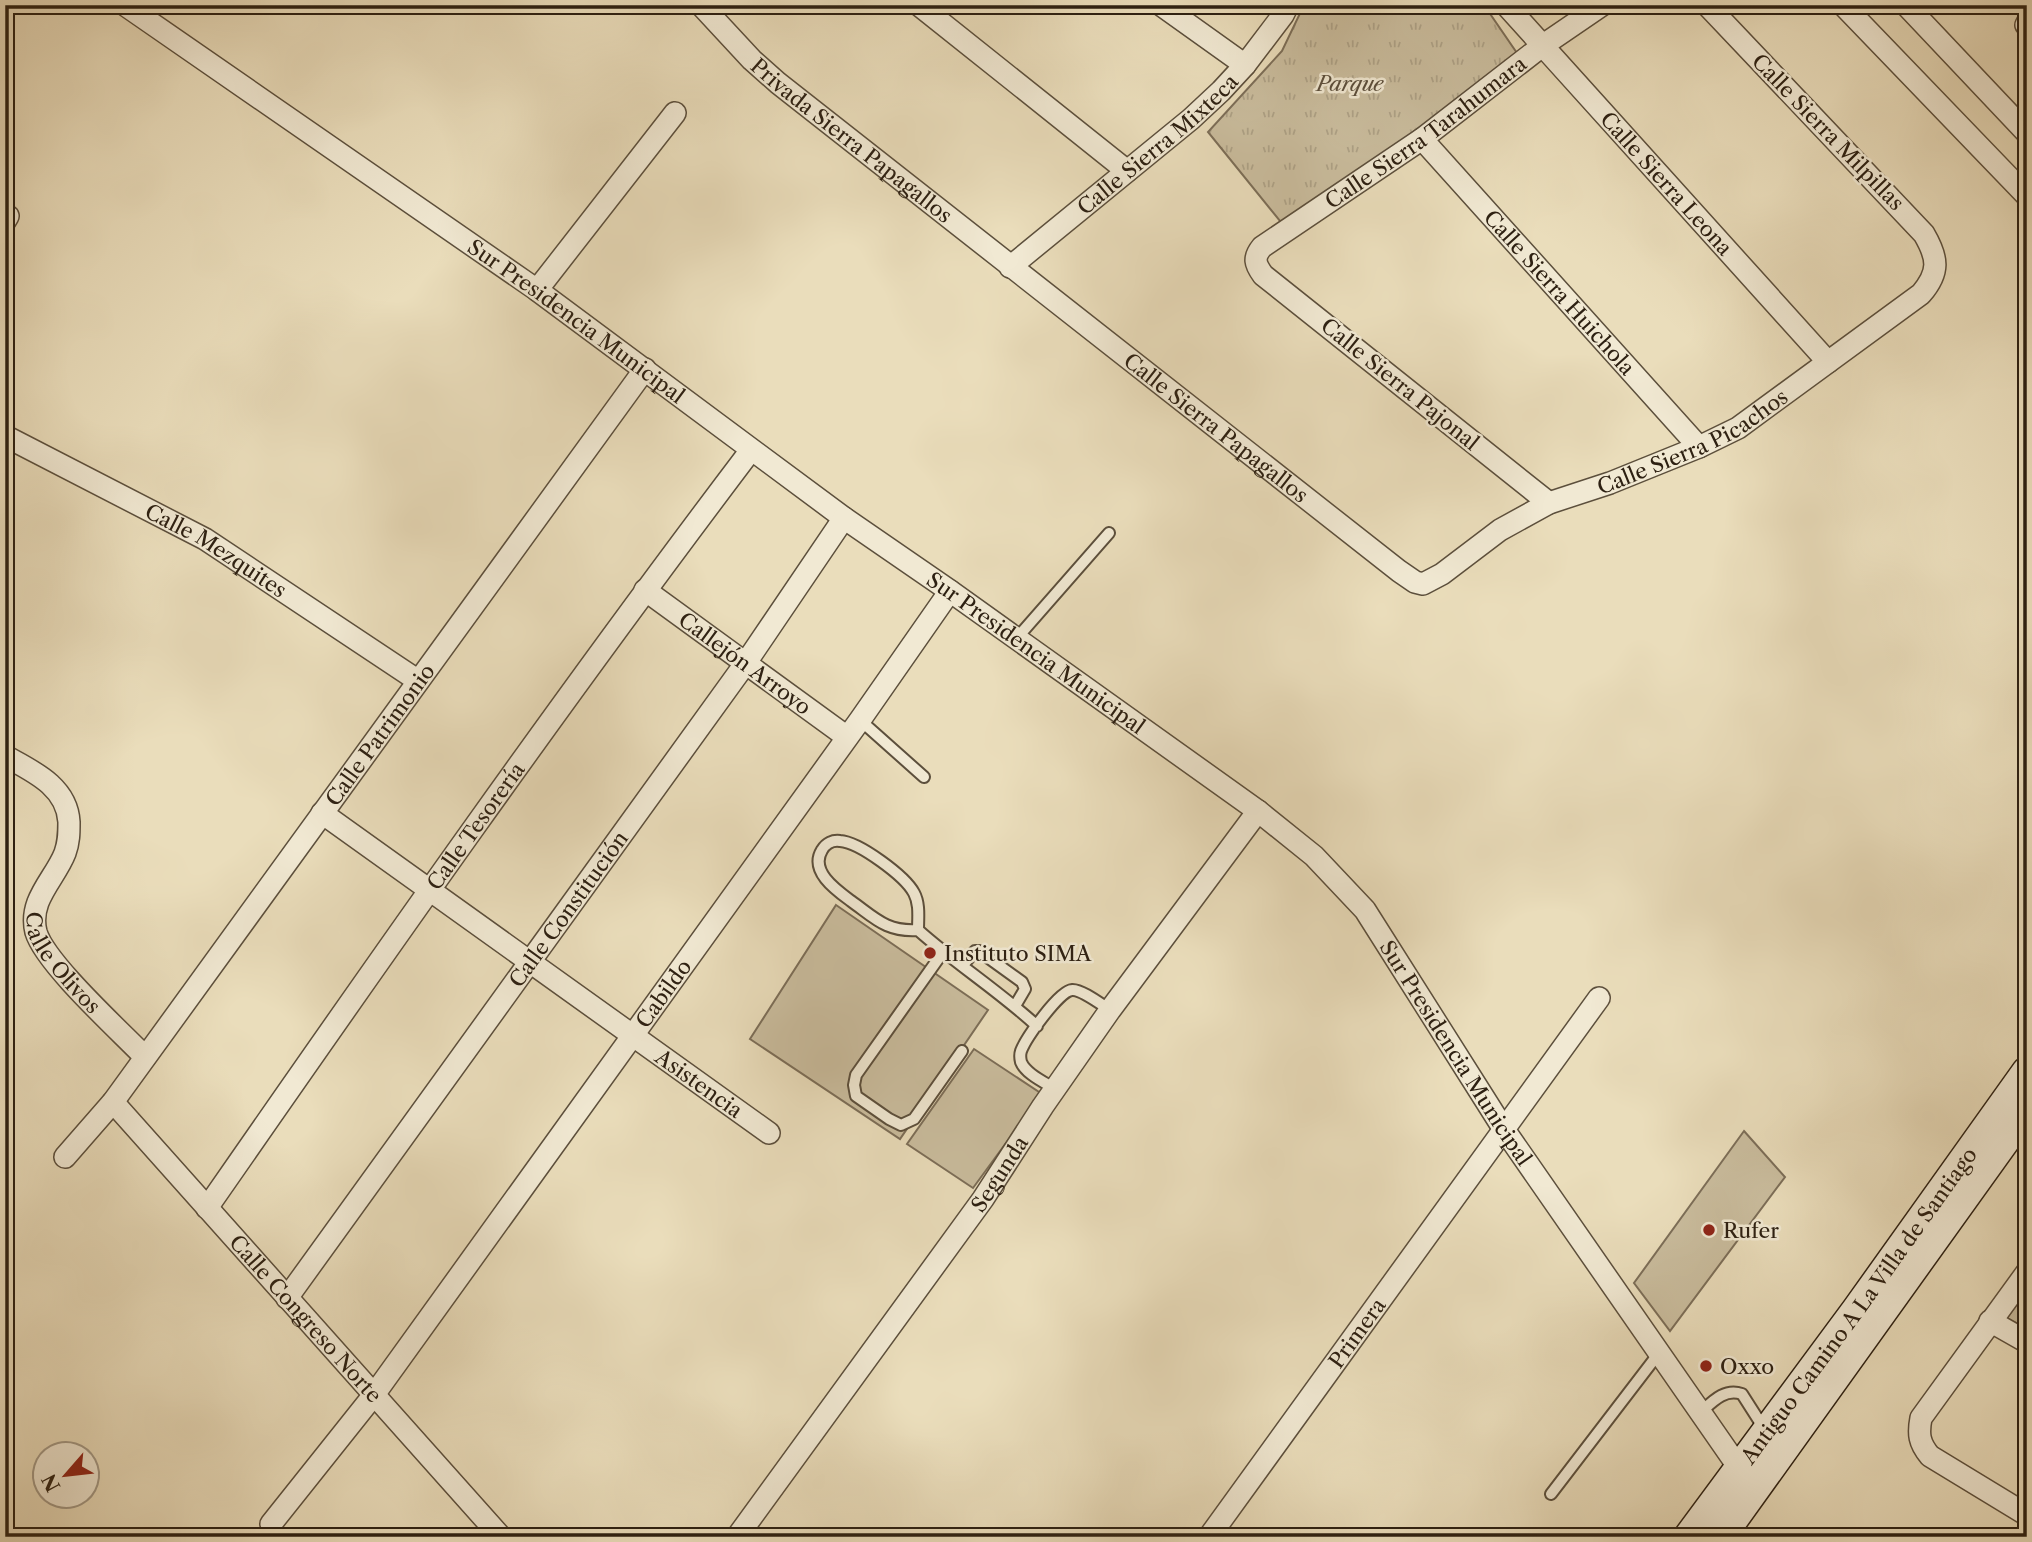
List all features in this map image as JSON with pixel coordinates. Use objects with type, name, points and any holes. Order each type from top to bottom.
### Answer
[{"type":"street","name":"Sur Presidencia Municipal","points":[[125,5],[537,290],[844,518],[950,590],[1258,811],[1314,856],[1365,910],[1503,1128],[1747,1479]]},
{"type":"street","name":"Privada Sierra Papagallos","points":[[701,5],[752,60],[778,83],[1010,267]]},
{"type":"street","points":[[919,5],[1127,171]]},
{"type":"street","points":[[1161,5],[1245,65]]},
{"type":"street","name":"Calle Sierra Mixteca","points":[[1010,267],[1191,119],[1245,65],[1288,5]]},
{"type":"street","name":"Calle Sierra Leona","points":[[1506,5],[1828,362]]},
{"type":"street","name":"Calle Sierra Tarahumara","points":[[1255,261],[1256,254],[1262,247],[1422,139],[1542,46],[1602,5]]},
{"type":"street","name":"Calle Sierra Milpillas","points":[[1707,5],[1924,234],[1932,248],[1936,266]]},
{"type":"street","points":[[1843,5],[2027,195]]},
{"type":"street","points":[[1906,5],[2027,133]]},
{"type":"street","points":[[537,290],[675,113]]},
{"type":"street","name":"Calle Sierra Huichola","points":[[1422,139],[1699,447]]},
{"type":"street","name":"Calle Sierra Pajonal","points":[[1255,261],[1263,275],[1549,503]]},
{"type":"street","name":"Calle Sierra Picachos","points":[[1423,584],[1443,574],[1500,530],[1549,503],[1610,483],[1738,428],[1921,294],[1932,281],[1936,266]]},
{"type":"street","name":"Calle Sierra Papagallos","points":[[1010,267],[1399,571],[1423,584]]},
{"type":"street","name":"Calle Patrimonio","points":[[65,1157],[113,1101],[645,369]]},
{"type":"street","name":"Calle Mezquites","points":[[5,436],[205,539],[417,680]]},
{"type":"street","name":"Calle Tesorería","points":[[207,1208],[429,889],[645,590],[751,450]]},
{"type":"street","name":"Calle Constitución","points":[[286,1298],[744,664],[844,518]]},
{"type":"street","name":"Callejón Arroyo","points":[[645,590],[744,664],[853,729]]},
{"type":"street","name":"Cabildo","points":[[271,1524],[373,1395],[853,729],[950,590]]},
{"type":"street","name":"Calle Olivos","points":[[5,756],[55,788],[69,816],[70,838],[64,855],[43,888],[35,912],[36,930],[41,943],[60,968],[145,1057]]},
{"type":"street","name":"Segunda","points":[[737,1537],[983,1199],[1110,1010],[1258,811]]},
{"type":"street","name":"Asistencia","points":[[322,813],[769,1133]]},
{"type":"street","name":"Primera","points":[[1209,1537],[1599,998]]},
{"type":"street","name":"Antiguo Camino A La Villa de Santiago","points":[[1689,1537],[1747,1479],[1766,1432],[2027,1072]]},
{"type":"street","name":"Calle Congreso Norte","points":[[113,1101],[501,1537]]},
{"type":"street","points":[[1720,1537],[1747,1479],[2027,1109]]},
{"type":"street","points":[[2027,1272],[1921,1418],[1920,1441],[1930,1456],[2027,1515]]},
{"type":"street","points":[[1990,1321],[2027,1342]]},
{"type":"lane","points":[[1017,638],[1109,533]]},
{"type":"lane","points":[[853,729],[925,778]]},
{"type":"lane","points":[[918,930],[919,910],[915,895],[902,878],[855,845],[833,841],[825,845],[820,852],[819,863],[823,876],[836,890],[886,926],[900,931],[918,930],[943,953],[1016,1006],[1037,1026]]},
{"type":"lane","points":[[963,965],[975,951],[983,952],[1024,986],[1024,994],[1016,1006]]},
{"type":"lane","points":[[943,953],[856,1076],[853,1084],[856,1096],[901,1125],[914,1119],[962,1051]]},
{"type":"lane","points":[[1055,1089],[1028,1071],[1020,1059],[1021,1052],[1037,1026],[1060,996],[1071,989],[1110,1010]]},
{"type":"lane","points":[[1551,1494],[1659,1353]]},
{"type":"lane","points":[[1701,1412],[1723,1394],[1736,1392],[1742,1394],[1766,1432]]},
{"type":"green space","name":"Parque","points":[[1304,5],[1484,5],[1519,56],[1284,226],[1208,132],[1282,51]]},
{"type":"green space","points":[[836,905],[988,1010],[900,1139],[750,1039]]},
{"type":"green space","points":[[974,1049],[1042,1094],[973,1188],[907,1144]]},
{"type":"green space","name":"Rufer","points":[[1744,1131],[1785,1177],[1670,1331],[1634,1283]]},
{"type":"green space","points":[[2027,1290],[2027,1329],[2007,1318]]},
{"type":"place","name":"Instituto SIMA","points":[[930,953]]},
{"type":"place","name":"Rufer","points":[[1709,1230]]},
{"type":"place","name":"Oxxo","points":[[1706,1366]]}]
